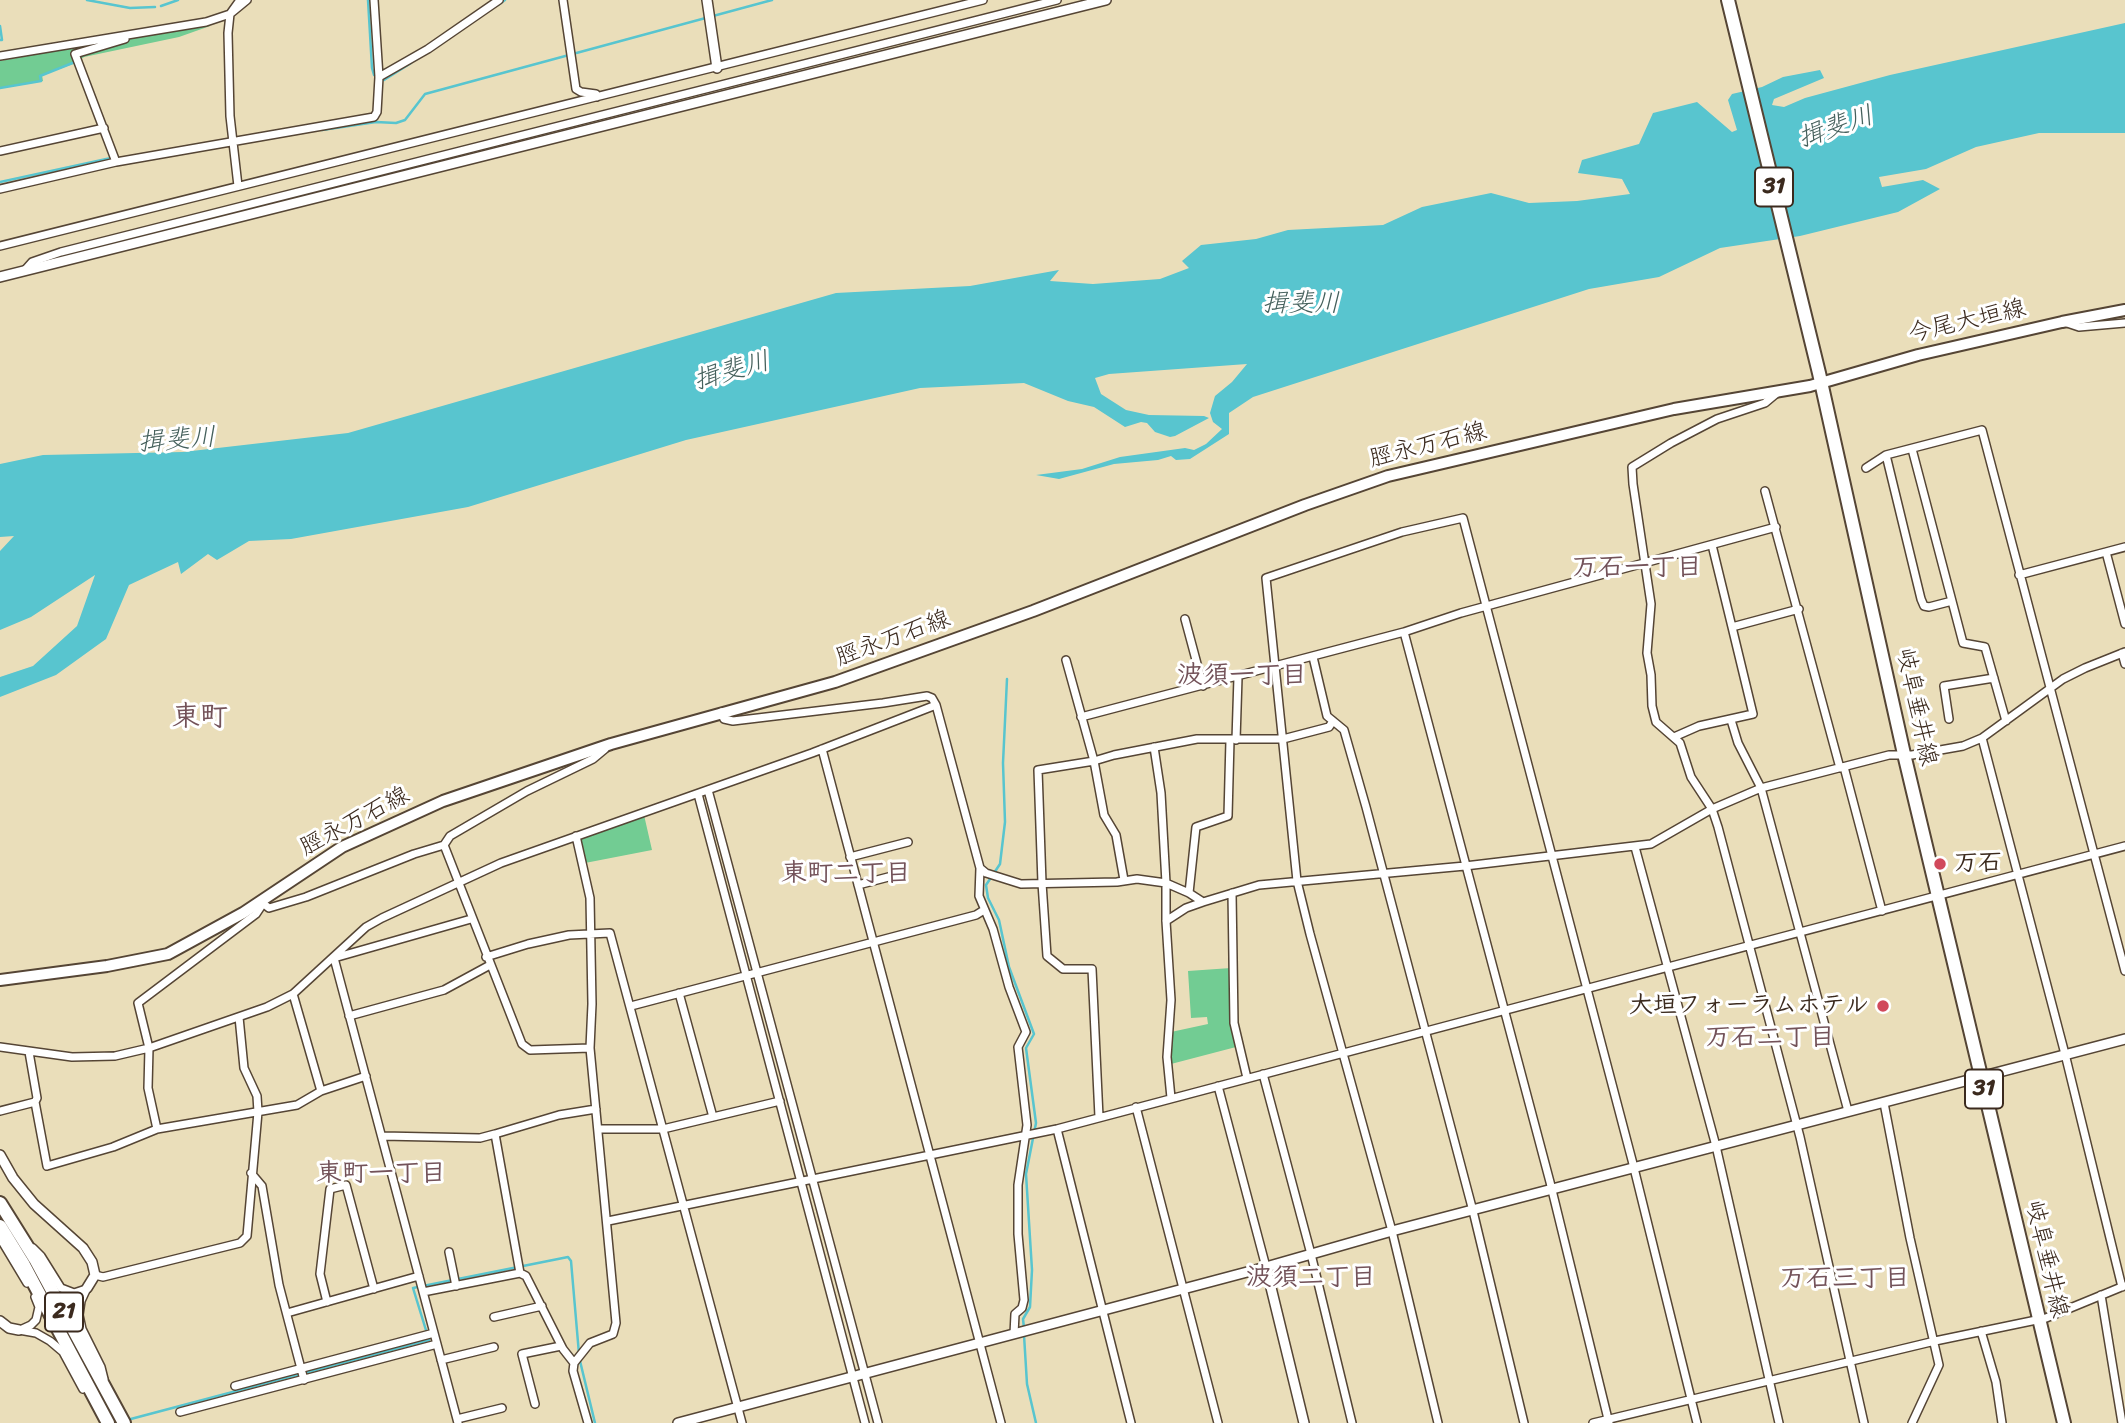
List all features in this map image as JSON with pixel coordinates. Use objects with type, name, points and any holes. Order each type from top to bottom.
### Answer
[{"type":"main road","name":"岐阜垂井線","points":[[1728,0],[1820,378],[1904,754],[2064,1423]]},
{"type":"main road","name":"今尾大垣線","points":[[1820,378],[2062,321],[2125,310]]},
{"type":"main road","name":"脛永万石線","points":[[0,980],[120,964],[168,954],[261,903],[342,847],[443,801],[611,744],[835,682],[1033,611],[1331,495],[1388,476],[1674,409],[1777,393],[1820,378]]},
{"type":"main road","name":"21","points":[[0,1203],[124,1423]]},
{"type":"main road","name":"21","points":[[0,1226],[24,1265],[106,1418]]},
{"type":"street","points":[[238,186],[233,143],[228,33],[230,14],[240,0]]},
{"type":"street","points":[[0,56],[206,22],[230,14],[247,0]]},
{"type":"street","points":[[0,189],[116,162],[374,117],[377,112],[379,77],[374,0]]},
{"type":"street","points":[[379,77],[428,49],[499,0]]},
{"type":"street","points":[[564,0],[576,89],[596,94],[597,97]]},
{"type":"street","points":[[707,0],[717,68]]},
{"type":"street","points":[[934,12],[957,0]]},
{"type":"street","points":[[0,246],[982,0]]},
{"type":"street","points":[[22,272],[32,262],[61,252],[1057,0]]},
{"type":"street","points":[[0,277],[1106,0]]},
{"type":"street","points":[[116,162],[75,54],[136,34]]},
{"type":"street","points":[[0,151],[104,128]]},
{"type":"street","points":[[2062,321],[2079,327],[2125,323]]},
{"type":"street","points":[[1777,393],[1765,403],[1705,425],[1632,467],[1651,604],[1647,653],[1656,722],[1680,743],[1691,777],[1712,809],[1797,1125],[1864,1423]]},
{"type":"street","points":[[1866,468],[1886,455],[1982,430],[2125,971]]},
{"type":"street","points":[[1912,449],[1963,643],[1985,647],[2006,721]]},
{"type":"street","points":[[1886,455],[1921,600],[1924,606],[1929,607],[1952,601]]},
{"type":"street","points":[[1765,491],[1882,911]]},
{"type":"street","points":[[1438,1423],[1392,1231],[1297,881],[1266,578],[1402,532],[1463,518],[1587,987],[1698,1423]]},
{"type":"street","points":[[1082,718],[1404,632],[1487,606],[1776,527]]},
{"type":"street","points":[[1674,737],[1699,726],[1753,714],[1713,545]]},
{"type":"street","points":[[2019,575],[2125,547]]},
{"type":"street","points":[[2106,552],[2125,624]]},
{"type":"street","points":[[1732,627],[1799,609]]},
{"type":"street","points":[[1185,620],[1203,686]]},
{"type":"street","points":[[1404,632],[1552,1190],[1609,1421]]},
{"type":"street","points":[[1166,922],[1186,908],[1259,885],[1465,866],[1651,844],[1712,809],[1761,788],[1889,755],[1954,748],[1982,738],[2049,687],[2085,668],[2124,653],[2125,664]]},
{"type":"street","points":[[1313,657],[1327,716],[1344,730],[1473,1211],[1524,1423]]},
{"type":"street","points":[[1066,660],[1094,761],[1104,815],[1116,835],[1124,880]]},
{"type":"street","points":[[1189,893],[1196,827],[1228,816],[1238,677]]},
{"type":"street","points":[[1949,719],[1944,685],[1994,678]]},
{"type":"street","points":[[721,712],[724,719],[733,721],[883,704],[927,696],[932,698],[936,705],[980,868],[982,878],[978,887],[984,910],[993,929],[1009,987],[1026,1032],[1018,1047],[1027,1125],[1018,1185],[1018,1234],[1024,1300],[1022,1308],[1015,1314],[1014,1334]]},
{"type":"street","points":[[0,1047],[72,1056],[115,1056],[149,1048],[239,1017],[293,995],[334,958],[341,948],[374,922],[501,863],[822,749],[936,705]]},
{"type":"street","points":[[1731,720],[1738,743],[1761,788],[1848,1111]]},
{"type":"street","points":[[1099,1118],[1092,969],[1063,969],[1047,956],[1038,770],[1197,739],[1283,739],[1329,727],[1333,721]]},
{"type":"street","points":[[1593,1423],[1935,1341],[2039,1320],[2123,1287],[1982,738]]},
{"type":"street","points":[[157,1129],[148,1088],[149,1048],[138,1003],[256,914],[261,903],[269,908],[306,897],[414,854],[444,845],[450,836],[527,791],[593,759],[611,744]]},
{"type":"street","points":[[1154,747],[1161,793],[1166,883],[1171,1000],[1167,1057],[1171,1098]]},
{"type":"street","points":[[822,749],[1001,1423]]},
{"type":"street","points":[[708,790],[878,1423]]},
{"type":"street","points":[[698,794],[865,1423]]},
{"type":"street","points":[[576,836],[590,898],[590,1048],[616,1323],[613,1334],[590,1343],[574,1363],[573,1371],[588,1423]]},
{"type":"street","points":[[850,857],[908,842]]},
{"type":"street","points":[[444,845],[522,1044],[530,1049],[590,1048]]},
{"type":"street","points":[[607,1221],[1057,1129],[2125,846]]},
{"type":"street","points":[[1635,847],[1716,1146],[1779,1423]]},
{"type":"street","points":[[980,868],[986,873],[1021,884],[1138,879],[1166,883],[1203,902]]},
{"type":"street","points":[[858,885],[896,875]]},
{"type":"street","points":[[1232,893],[1234,1023],[1247,1078]]},
{"type":"street","points":[[631,1006],[976,915],[984,910]]},
{"type":"street","points":[[334,958],[471,919]]},
{"type":"street","points":[[349,1016],[428,996],[488,961],[555,938],[610,933],[741,1423]]},
{"type":"street","points":[[334,958],[457,1421],[502,1408]]},
{"type":"street","points":[[679,993],[713,1117]]},
{"type":"street","points":[[293,995],[321,1091]]},
{"type":"street","points":[[95,1275],[103,1278],[240,1243],[247,1236],[258,1112],[257,1096],[244,1068],[239,1017]]},
{"type":"street","points":[[678,1423],[1392,1231],[2125,1039]]},
{"type":"street","points":[[29,1052],[47,1166],[113,1147],[157,1129],[297,1105],[321,1091],[366,1076]]},
{"type":"street","points":[[1263,1074],[1352,1423]]},
{"type":"street","points":[[1218,1086],[1304,1423]]},
{"type":"street","points":[[598,1129],[663,1129],[780,1101]]},
{"type":"street","points":[[0,1111],[35,1102]]},
{"type":"street","points":[[1884,1103],[1910,1238],[1940,1366],[1912,1423]]},
{"type":"street","points":[[1136,1107],[1218,1423]]},
{"type":"street","points":[[382,1136],[480,1138],[559,1115],[596,1109]]},
{"type":"street","points":[[1057,1129],[1131,1423]]},
{"type":"street","points":[[495,1134],[520,1273]]},
{"type":"street","points":[[0,1155],[13,1178],[34,1204],[83,1248],[92,1262],[95,1275],[81,1301],[79,1315],[82,1329],[102,1367],[107,1391]]},
{"type":"street","points":[[251,1172],[262,1186],[279,1285],[304,1380]]},
{"type":"street","points":[[327,1302],[320,1274],[330,1189],[346,1185],[374,1289]]},
{"type":"street","points":[[20,1235],[41,1256],[61,1288],[74,1293],[87,1288]]},
{"type":"street","points":[[0,1238],[38,1300],[36,1320],[26,1329],[19,1330]]},
{"type":"street","points":[[449,1252],[456,1286]]},
{"type":"street","points":[[423,1292],[520,1273],[526,1276],[561,1346],[574,1363]]},
{"type":"street","points":[[287,1313],[419,1276]]},
{"type":"street","points":[[2101,1295],[2122,1423]]},
{"type":"street","points":[[494,1317],[542,1306]]},
{"type":"street","points":[[0,1321],[9,1328],[36,1333],[50,1341],[62,1352],[88,1397],[106,1418]]},
{"type":"street","points":[[1982,1331],[1996,1382],[2002,1423]]},
{"type":"street","points":[[235,1385],[434,1333]]},
{"type":"street","points":[[180,1412],[437,1344]]},
{"type":"street","points":[[535,1404],[522,1354],[561,1346]]},
{"type":"street","points":[[441,1360],[494,1348]]},
{"type":"green space","points":[[209,23],[210,26],[179,37],[84,57],[76,63],[42,75],[43,81],[0,88],[0,61]]},
{"type":"green space","points":[[644,815],[652,850],[585,863],[579,837]]},
{"type":"green space","points":[[1231,968],[1236,1047],[1171,1064],[1171,1032],[1208,1024],[1207,1017],[1191,1018],[1188,971]]},
{"type":"water","name":"揖斐川","points":[[2125,23],[2125,133],[2039,133],[1976,147],[1926,169],[1879,177],[1882,187],[1923,180],[1940,189],[1898,212],[1800,236],[1720,248],[1659,277],[1589,289],[1253,397],[1229,413],[1229,434],[1190,459],[1176,460],[1171,456],[1158,460],[1114,464],[1059,479],[1036,475],[1082,469],[1120,457],[1185,448],[1194,450],[1206,444],[1222,429],[1213,422],[1210,413],[1215,396],[1232,382],[1247,364],[1109,374],[1095,378],[1101,394],[1126,410],[1149,415],[1209,418],[1170,437],[1155,432],[1147,423],[1125,427],[1094,407],[1068,401],[1024,383],[920,388],[686,440],[468,507],[291,539],[249,541],[217,560],[208,554],[181,574],[178,562],[129,585],[106,639],[56,675],[0,697],[0,677],[33,666],[77,626],[95,575],[31,617],[0,630],[0,551],[14,536],[0,537],[0,464],[43,455],[183,452],[348,433],[836,293],[970,286],[1059,270],[1050,281],[1093,284],[1160,279],[1189,268],[1182,261],[1201,245],[1256,239],[1288,230],[1383,225],[1422,207],[1491,193],[1529,203],[1577,201],[1630,194],[1622,179],[1578,173],[1582,160],[1639,144],[1653,113],[1697,102],[1732,132],[1737,130],[1728,100],[1732,94],[1762,87],[1783,77],[1820,70],[1824,78],[1774,99],[1772,105],[1784,107],[1805,98],[1890,75]]},
{"type":"waterway","points":[[87,0],[130,8],[155,7]]},
{"type":"waterway","points":[[161,6],[178,0]]},
{"type":"waterway","points":[[368,0],[374,75]]},
{"type":"waterway","points":[[498,5],[505,0]]},
{"type":"waterway","points":[[322,130],[376,122],[396,123],[405,120],[425,94],[772,0]]},
{"type":"waterway","points":[[0,26],[0,40]]},
{"type":"waterway","points":[[0,88],[41,81],[40,76],[75,62]]},
{"type":"waterway","points":[[384,80],[411,63]]},
{"type":"waterway","points":[[0,182],[111,158]]},
{"type":"waterway","points":[[1007,679],[1003,763],[1005,822],[1000,864],[986,885],[988,898],[999,920],[1009,967],[1034,1034],[1026,1048],[1036,1123],[1026,1174],[1032,1270],[1030,1307],[1023,1319],[1024,1328]]},
{"type":"waterway","points":[[127,1420],[429,1340],[413,1288],[568,1257],[571,1261],[579,1354]]},
{"type":"waterway","points":[[1024,1335],[1027,1384],[1036,1423]]},
{"type":"waterway","points":[[580,1361],[595,1423]]},
{"type":"place","name":"万石","points":[[1940,864]]},
{"type":"place","name":"大垣フォーラムホテル","points":[[1883,1006]]},
{"type":"district","name":"万石一丁目","points":[[1637,568]]},
{"type":"district","name":"波須一丁目","points":[[1242,676]]},
{"type":"district","name":"東町","points":[[200,718]]},
{"type":"district","name":"東町二丁目","points":[[846,874]]},
{"type":"district","name":"万石二丁目","points":[[1770,1038]]},
{"type":"district","name":"東町一丁目","points":[[381,1174]]},
{"type":"district","name":"波須二丁目","points":[[1311,1278]]},
{"type":"district","name":"万石三丁目","points":[[1845,1279]]}]
